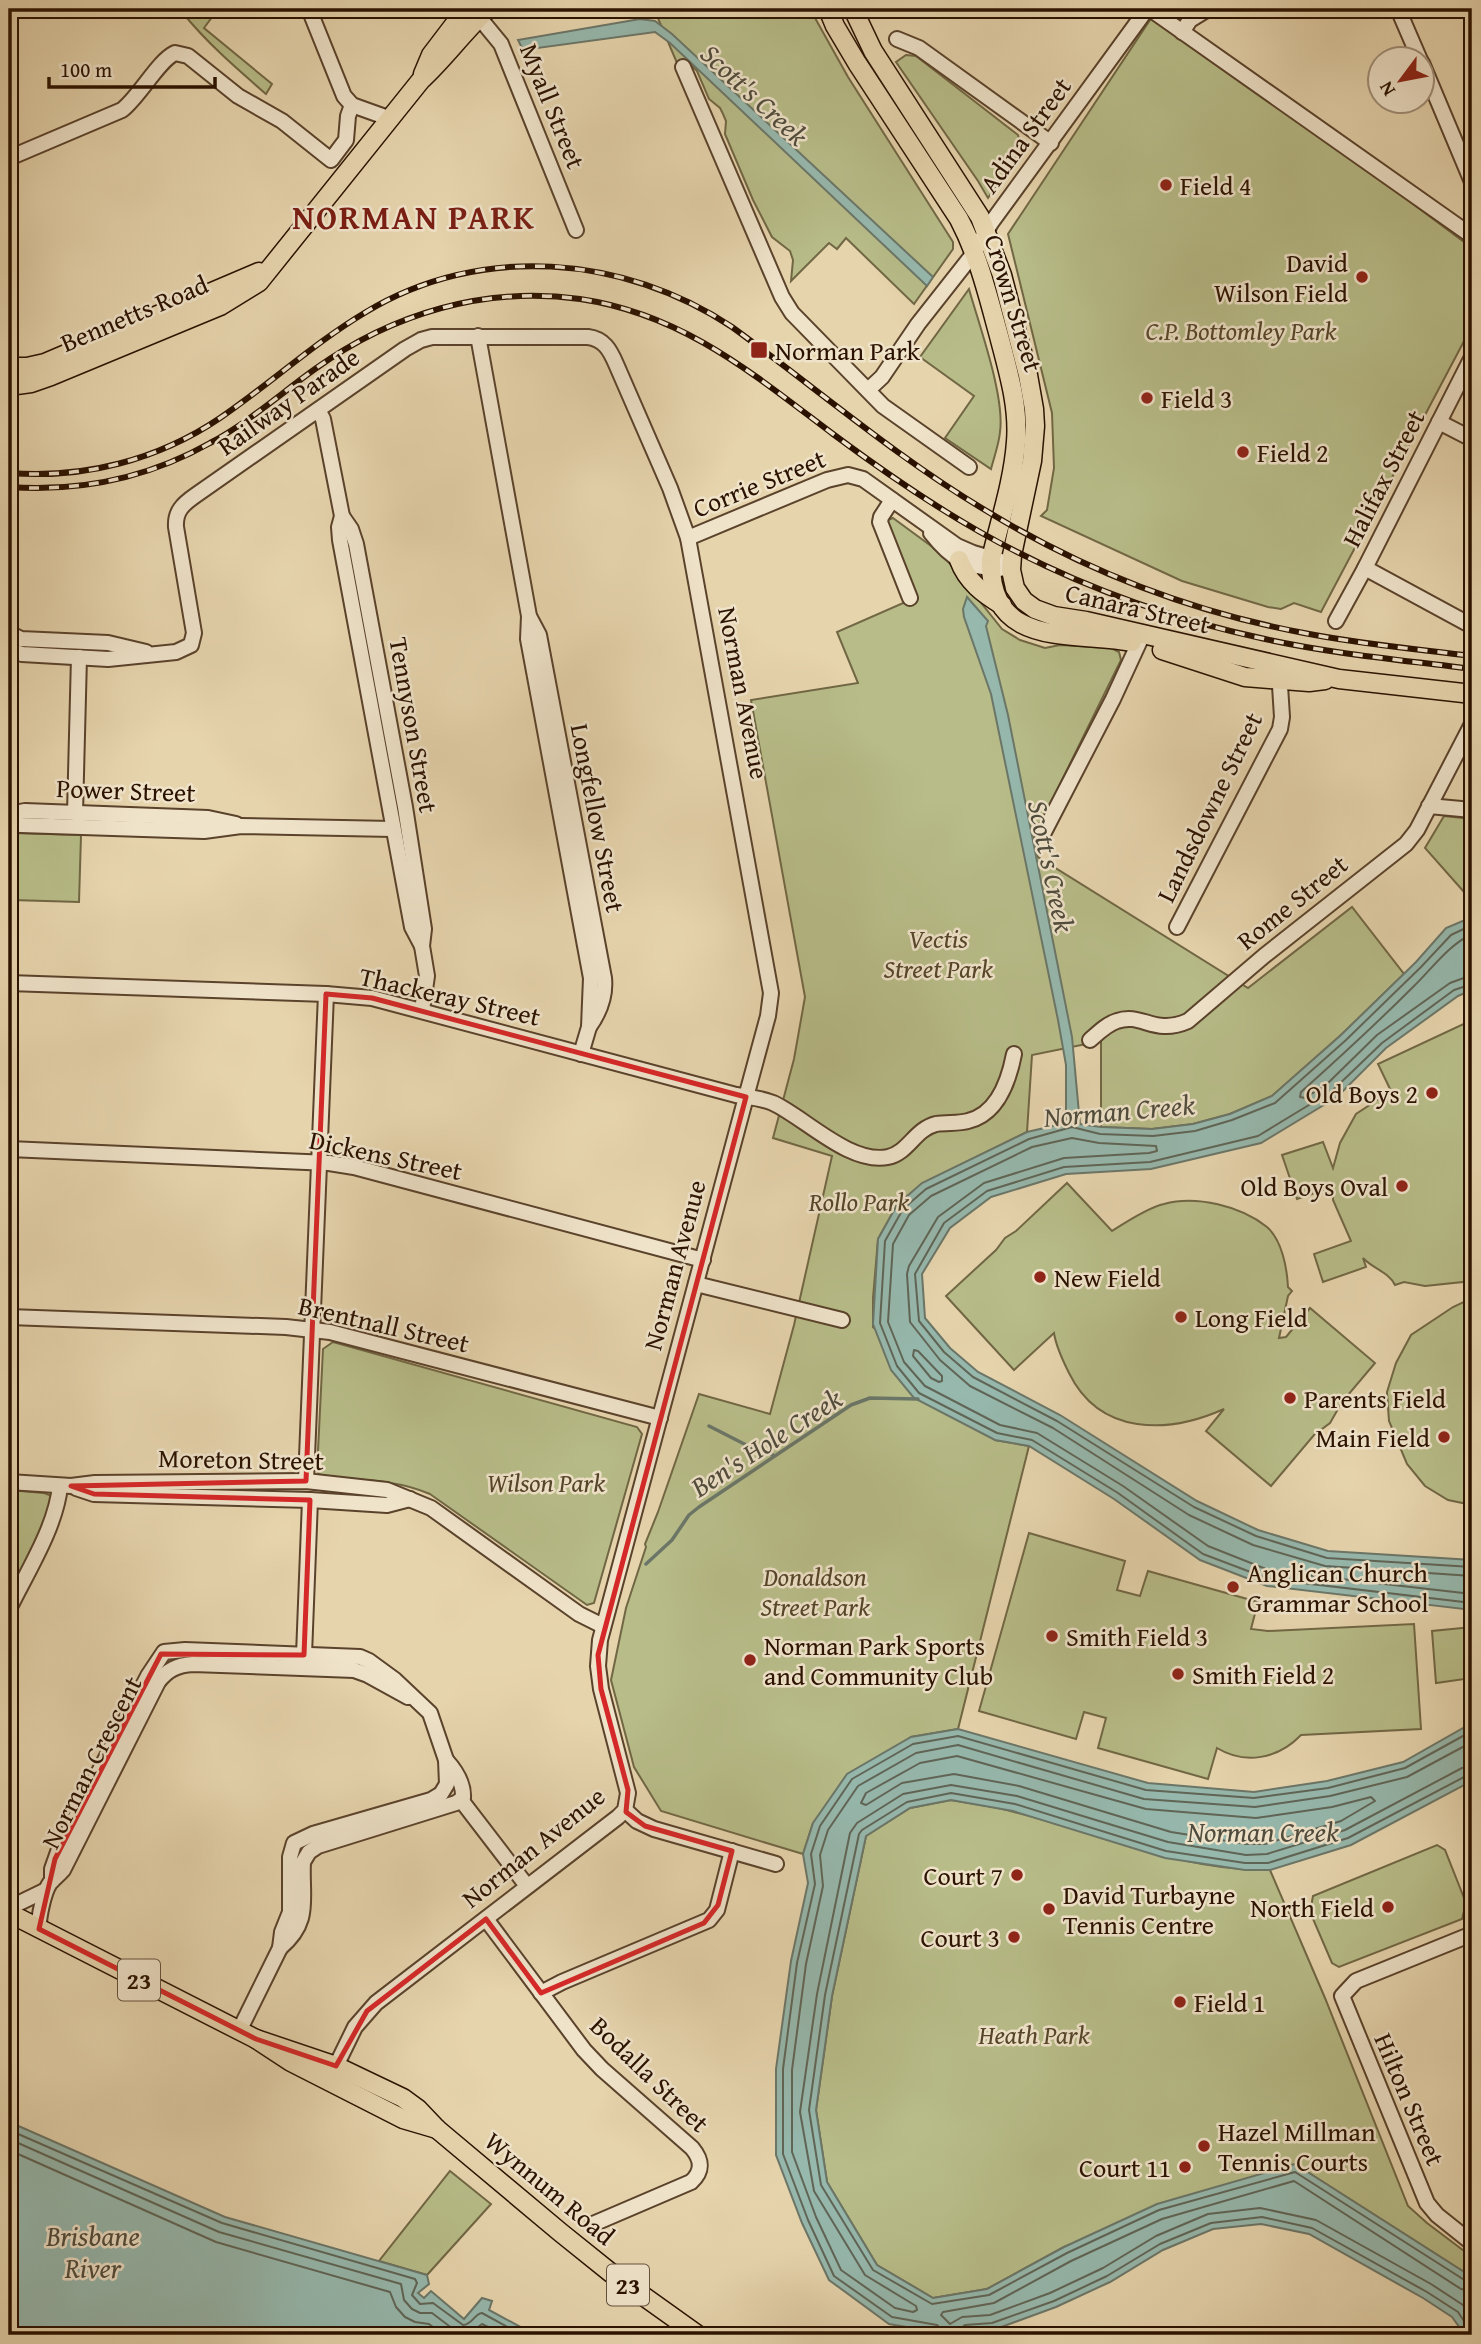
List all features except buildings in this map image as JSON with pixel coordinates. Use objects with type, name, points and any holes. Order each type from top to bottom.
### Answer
[{"type":"main road","name":"Crown Street","points":[[828,9],[857,64],[959,219],[975,251],[985,282],[1011,381],[1016,418],[1015,455],[991,563]]},
{"type":"main road","name":"Crown Street","points":[[853,9],[873,51],[967,195],[986,230],[1002,275],[1034,409],[1033,450],[1011,567]]},
{"type":"main road","name":"Bennetts Road","points":[[9,367],[45,363],[234,299],[259,282],[421,80],[431,55],[476,11]]},
{"type":"main road","name":"Bennetts Road","points":[[9,386],[41,379],[158,323]]},
{"type":"main road","name":"Canara Street","points":[[959,560],[980,592],[1002,605],[1017,621],[1041,632],[1141,639]]},
{"type":"main road","points":[[991,563],[993,585],[1002,605]]},
{"type":"main road","name":"Canara Street","points":[[1011,567],[1019,595],[1035,609],[1054,616],[1309,682],[1339,679],[1472,694]]},
{"type":"main road","name":"Wynnum Road","points":[[9,1911],[239,2031],[332,2073],[403,2119],[437,2129],[611,2273],[698,2335]]},
{"type":"street","points":[[309,9],[341,91],[352,104],[391,119]]},
{"type":"street","points":[[1148,9],[1472,236]]},
{"type":"street","name":"Adina Street","points":[[868,390],[883,377],[918,324],[975,251],[986,230],[1148,9]]},
{"type":"street","points":[[1182,32],[1190,20],[1208,9]]},
{"type":"street","points":[[1398,9],[1414,46]]},
{"type":"street","name":"Myall Street","points":[[476,11],[505,51],[576,230]]},
{"type":"street","points":[[897,39],[919,48],[1051,143]]},
{"type":"street","points":[[9,158],[122,110],[137,97],[167,58],[178,53],[188,56],[238,96],[282,121],[331,160],[346,140],[352,104]]},
{"type":"street","points":[[683,67],[711,120],[773,262],[782,297],[792,313],[890,411],[969,467]]},
{"type":"street","points":[[1436,97],[1472,182]]},
{"type":"street","name":"Railway Parade","points":[[9,650],[18,653],[116,658],[183,650],[190,646],[193,640],[192,617],[176,527],[180,508],[421,340],[436,336],[588,337],[598,339],[604,344]]},
{"type":"street","name":"Longfellow Street","points":[[478,336],[530,616],[539,635],[604,978],[604,992],[598,1014],[589,1027],[581,1054]]},
{"type":"street","name":"Norman Avenue","points":[[332,2073],[355,2027],[367,2011],[625,1810],[627,1785],[599,1677],[598,1655],[603,1626],[771,1004],[771,981],[688,538],[617,364],[604,344]]},
{"type":"street","name":"Halifax Street","points":[[1336,621],[1472,356]]},
{"type":"street","name":"Tennyson Street","points":[[318,410],[323,419],[342,516],[354,537],[407,819],[424,929],[422,946],[426,979],[422,1010]]},
{"type":"street","points":[[1439,422],[1472,439]]},
{"type":"street","name":"Corrie Street","points":[[688,538],[827,480],[848,475],[863,479],[892,500]]},
{"type":"street","points":[[910,597],[880,524],[881,517],[892,500],[964,549],[991,563],[1011,567]]},
{"type":"street","name":"Tennyson Street","points":[[342,516],[340,540],[393,829],[412,927],[422,946]]},
{"type":"street","points":[[924,524],[943,548],[959,560],[974,566],[991,563]]},
{"type":"street","points":[[1365,568],[1472,626]]},
{"type":"street","name":"Railway Parade","points":[[9,633],[21,639],[108,643],[154,654]]},
{"type":"street","points":[[1043,834],[1141,639]]},
{"type":"street","points":[[75,813],[79,657]]},
{"type":"street","name":"Landsdowne Street","points":[[1177,928],[1278,734],[1282,717],[1279,673]]},
{"type":"street","name":"Rome Street","points":[[1090,1040],[1119,1020],[1137,1019],[1152,1026],[1168,1027],[1188,1021],[1264,956],[1410,840],[1472,724]]},
{"type":"street","points":[[1429,806],[1472,810]]},
{"type":"street","name":"Power Street","points":[[9,814],[25,811],[208,818],[241,826]]},
{"type":"street","name":"Power Street","points":[[9,821],[21,825],[204,831],[241,826],[393,829]]},
{"type":"street","name":"Thackeray Street","points":[[9,983],[326,993],[372,998],[774,1104],[819,1134],[848,1149],[871,1157],[884,1158],[898,1153],[931,1126],[967,1122],[983,1114],[1001,1094],[1014,1054]]},
{"type":"street","points":[[306,1481],[326,993]]},
{"type":"street","name":"Dickens Street","points":[[9,1149],[320,1162],[354,1167],[703,1260]]},
{"type":"street","points":[[696,1284],[842,1320]]},
{"type":"street","name":"Brentnall Street","points":[[9,1317],[313,1329],[660,1418]]},
{"type":"street","name":"Moreton Street","points":[[65,1486],[96,1483],[306,1481],[387,1490],[430,1508],[570,1608],[603,1626]]},
{"type":"street","name":"Moreton Street","points":[[9,1482],[65,1486],[94,1493],[387,1505],[410,1499]]},
{"type":"street","points":[[9,1609],[51,1522],[65,1486]]},
{"type":"street","points":[[304,1655],[310,1500]]},
{"type":"street","name":"Norman Crescent","points":[[39,1929],[38,1921],[49,1885],[51,1868],[58,1852],[148,1676],[164,1651],[364,1658],[396,1680],[430,1713],[446,1760],[458,1777],[464,1794],[461,1800],[445,1808],[313,1848],[303,1862],[303,1915],[291,1938],[280,1948]]},
{"type":"street","name":"Norman Crescent","points":[[9,1911],[49,1885],[63,1870],[158,1682],[176,1667],[193,1664],[358,1671],[396,1693],[419,1702]]},
{"type":"street","name":"Norman Crescent","points":[[239,2031],[280,1948],[282,1932],[290,1912],[290,1857],[294,1843],[436,1799],[446,1787],[446,1760]]},
{"type":"street","points":[[461,1800],[527,1886]]},
{"type":"street","points":[[625,1810],[645,1826],[776,1864]]},
{"type":"street","points":[[541,1993],[709,1920],[717,1910],[732,1851]]},
{"type":"street","name":"Bodalla Street","points":[[486,1919],[592,2059],[692,2148],[700,2160],[699,2172],[692,2180],[593,2224]]},
{"type":"street","name":"Hilton Street","points":[[1472,1934],[1356,1981],[1342,1996],[1427,2203],[1437,2215],[1472,2243]]},
{"type":"highlighted area","points":[[326,994],[372,998],[746,1097],[598,1655],[601,1689],[628,1790],[626,1812],[645,1826],[732,1851],[718,1905],[704,1923],[541,1993],[486,1919],[367,2011],[336,2066],[256,2039],[39,1929],[55,1859],[161,1654],[304,1655],[310,1500],[94,1494],[71,1486],[306,1481]]},
{"type":"green space","points":[[185,9],[218,9],[204,28],[272,84],[266,94],[201,34],[182,12]]},
{"type":"green space","points":[[654,9],[810,9],[848,77],[953,242],[953,249],[914,304],[846,238],[837,249],[829,243],[791,281],[793,260],[790,251],[772,237],[753,200],[725,134],[726,121],[720,108],[709,99],[697,71],[686,60],[677,63]]},
{"type":"green space","name":"C.P. Bottomley Park","points":[[1152,17],[1330,142],[1472,248],[1472,326],[1321,612],[1294,603],[1281,609],[1268,607],[1182,581],[1041,516],[1047,510],[1054,468],[1052,413],[1008,234]]},
{"type":"green space","points":[[906,55],[916,56],[1018,135],[1022,149],[988,198],[896,62]]},
{"type":"green space","points":[[969,289],[999,400],[1000,432],[991,469],[945,438],[974,396],[920,357]]},
{"type":"green space","points":[[893,518],[942,554],[1002,629],[1020,640],[1045,648],[1060,645],[1111,648],[1119,652],[1121,660],[1033,839],[1038,857],[1248,988],[1352,907],[1404,974],[1272,1096],[1230,1114],[1193,1124],[1152,1129],[1101,1127],[1101,1041],[1032,1055],[1027,1132],[923,1183],[897,1205],[878,1239],[873,1327],[995,1440],[1029,1446],[958,1729],[911,1737],[813,1823],[803,1854],[661,1811],[634,1767],[611,1680],[626,1608],[645,1544],[699,1394],[770,1414],[794,1325],[832,1156],[773,1138],[794,1059],[805,997],[751,700],[858,683],[837,632],[917,597],[887,527],[888,520]]},
{"type":"green space","points":[[1444,816],[1472,819],[1472,901],[1425,848]]},
{"type":"green space","points":[[14,833],[81,835],[79,902],[12,900]]},
{"type":"green space","name":"Old Boys Oval","points":[[1472,1020],[1472,1281],[1425,1286],[1404,1282],[1395,1285],[1389,1277],[1363,1258],[1366,1267],[1323,1282],[1314,1254],[1351,1241],[1333,1200],[1333,1187],[1297,1199],[1282,1155],[1323,1142],[1333,1168],[1340,1143],[1356,1114],[1391,1091],[1378,1064]]},
{"type":"green space","points":[[1067,1183],[1112,1231],[1152,1208],[1190,1201],[1218,1204],[1256,1220],[1267,1227],[1276,1239],[1285,1263],[1288,1287],[1292,1291],[1288,1296],[1279,1338],[1286,1337],[1310,1308],[1375,1363],[1342,1402],[1330,1423],[1314,1435],[1271,1486],[1206,1431],[1224,1409],[1181,1423],[1137,1424],[1117,1419],[1098,1409],[1082,1394],[1064,1364],[1054,1333],[1014,1370],[946,1296],[996,1250],[1005,1238]]},
{"type":"green space","points":[[1472,1298],[1472,1505],[1448,1500],[1425,1486],[1407,1464],[1389,1421],[1387,1392],[1396,1363],[1411,1335],[1453,1307]]},
{"type":"green space","name":"Wilson Park","points":[[333,1342],[637,1427],[642,1434],[594,1603],[587,1605],[430,1494],[404,1485],[322,1477],[317,1471],[323,1349]]},
{"type":"green space","points":[[9,1490],[52,1496],[52,1507],[9,1597]]},
{"type":"green space","points":[[1029,1533],[1125,1561],[1117,1590],[1140,1596],[1148,1571],[1258,1602],[1251,1629],[1268,1631],[1414,1624],[1421,1729],[1301,1735],[1282,1750],[1261,1757],[1239,1757],[1217,1748],[1208,1779],[1098,1748],[1106,1718],[1084,1712],[1076,1739],[979,1711]]},
{"type":"green space","points":[[1472,1627],[1472,1678],[1436,1683],[1432,1631]]},
{"type":"green space","name":"Heath Park","points":[[951,1800],[1006,1810],[1172,1858],[1237,1869],[1270,1870],[1325,1998],[1408,2206],[1472,2257],[1472,2277],[1295,2164],[1064,2247],[987,2289],[933,2298],[877,2265],[827,2182],[816,2110],[832,1996],[866,1836],[910,1808]]},
{"type":"green space","name":"North Field","points":[[1437,1845],[1445,1850],[1466,1903],[1462,1919],[1339,1967],[1332,1963],[1310,1912],[1313,1896]]},
{"type":"green space","points":[[450,2171],[491,2204],[427,2275],[379,2261]]},
{"type":"water","points":[[640,19],[655,21],[672,34],[933,277],[927,286],[670,43],[655,32],[523,50],[518,40]]},
{"type":"water","name":"Norman Creek","points":[[967,597],[988,621],[986,626],[1008,715],[1072,1037],[1080,1124],[1152,1129],[1193,1124],[1230,1114],[1272,1096],[1341,1035],[1416,962],[1446,928],[1472,917],[1472,990],[1458,996],[1386,1048],[1337,1097],[1261,1143],[1151,1169],[1066,1174],[991,1197],[950,1228],[922,1274],[925,1318],[950,1348],[978,1372],[1060,1415],[1197,1501],[1258,1530],[1328,1551],[1472,1560],[1472,1610],[1267,1586],[1200,1560],[1114,1499],[1029,1446],[995,1440],[914,1398],[891,1370],[873,1324],[878,1239],[897,1205],[922,1183],[1027,1132],[1066,1123],[1066,1065],[1058,1020],[991,694],[964,617],[963,609]]},
{"type":"water","name":"Norman Creek","points":[[1472,1723],[1472,1781],[1351,1845],[1270,1870],[1245,1870],[1165,1858],[1013,1811],[951,1800],[910,1808],[866,1836],[832,1996],[816,2110],[827,2182],[877,2265],[933,2298],[987,2289],[1064,2247],[1157,2204],[1295,2164],[1472,2277],[1472,2335],[1465,2335],[1452,2317],[1423,2298],[1309,2234],[1261,2224],[1213,2229],[1163,2250],[1110,2282],[1056,2307],[993,2330],[941,2333],[889,2324],[829,2280],[802,2223],[776,2155],[776,2069],[791,1961],[808,1883],[803,1854],[813,1823],[847,1774],[911,1737],[958,1729],[1148,1783],[1254,1792],[1327,1781],[1403,1762]]},
{"type":"water","name":"Brisbane River","points":[[9,2123],[225,2217],[427,2275],[429,2284],[418,2293],[424,2298],[431,2291],[464,2319],[482,2298],[492,2301],[489,2310],[530,2332],[528,2335],[9,2335]]},
{"type":"waterway","name":"Ben's Hole Creek","points":[[646,1564],[672,1540],[689,1515],[699,1507],[851,1405],[870,1398],[918,1399]]},
{"type":"waterway","points":[[709,1426],[758,1451],[773,1455]]},
{"type":"railway","points":[[9,473],[65,473],[92,469],[146,455],[171,445],[220,418],[347,324],[410,290],[456,275],[503,267],[551,267],[599,272],[645,285],[690,303],[732,327],[920,468],[1022,532],[1099,570],[1180,601],[1262,624],[1346,640],[1472,656]]},
{"type":"railway","points":[[9,487],[87,485],[138,474],[162,465],[238,427],[345,349],[408,319],[441,308],[509,297],[580,299],[652,318],[684,332],[745,369],[887,473],[942,509],[1013,550],[1083,582],[1155,609],[1265,639],[1342,653],[1472,669]]},
{"type":"place","name":"Field 4","points":[[1166,185]]},
{"type":"place","name":"David Wilson Field","points":[[1362,277]]},
{"type":"place","name":"Norman Park","points":[[759,350]]},
{"type":"place","name":"Field 3","points":[[1147,398]]},
{"type":"place","name":"Field 2","points":[[1243,452]]},
{"type":"place","name":"Old Boys 2","points":[[1432,1093]]},
{"type":"place","name":"Old Boys Oval","points":[[1402,1186]]},
{"type":"place","name":"New Field","points":[[1040,1277]]},
{"type":"place","name":"Long Field","points":[[1181,1317]]},
{"type":"place","name":"Parents Field","points":[[1290,1398]]},
{"type":"place","name":"Main Field","points":[[1444,1437]]},
{"type":"place","name":"Anglican Church Grammar School","points":[[1233,1587]]},
{"type":"place","name":"Smith Field 3","points":[[1052,1636]]},
{"type":"place","name":"Norman Park Sports and Community Club","points":[[750,1660]]},
{"type":"place","name":"Smith Field 2","points":[[1178,1674]]},
{"type":"place","name":"Court 7","points":[[1017,1875]]},
{"type":"place","name":"North Field","points":[[1388,1907]]},
{"type":"place","name":"David Turbayne Tennis Centre","points":[[1049,1909]]},
{"type":"place","name":"Court 3","points":[[1014,1937]]},
{"type":"place","name":"Field 1","points":[[1180,2002]]},
{"type":"place","name":"Hazel Millman Tennis Courts","points":[[1204,2146]]},
{"type":"place","name":"Court 11","points":[[1185,2167]]},
{"type":"district","name":"NORMAN PARK","points":[[414,217]]},
{"type":"water label","name":"Scott's Creek","points":[[755,94]]},
{"type":"water label","name":"Scott's Creek","points":[[1052,866]]},
{"type":"park label","name":"Vectis Street Park","points":[[938,953]]},
{"type":"park label","name":"Rollo Park","points":[[859,1201]]},
{"type":"park label","name":"Donaldson Street Park","points":[[815,1591]]}]
